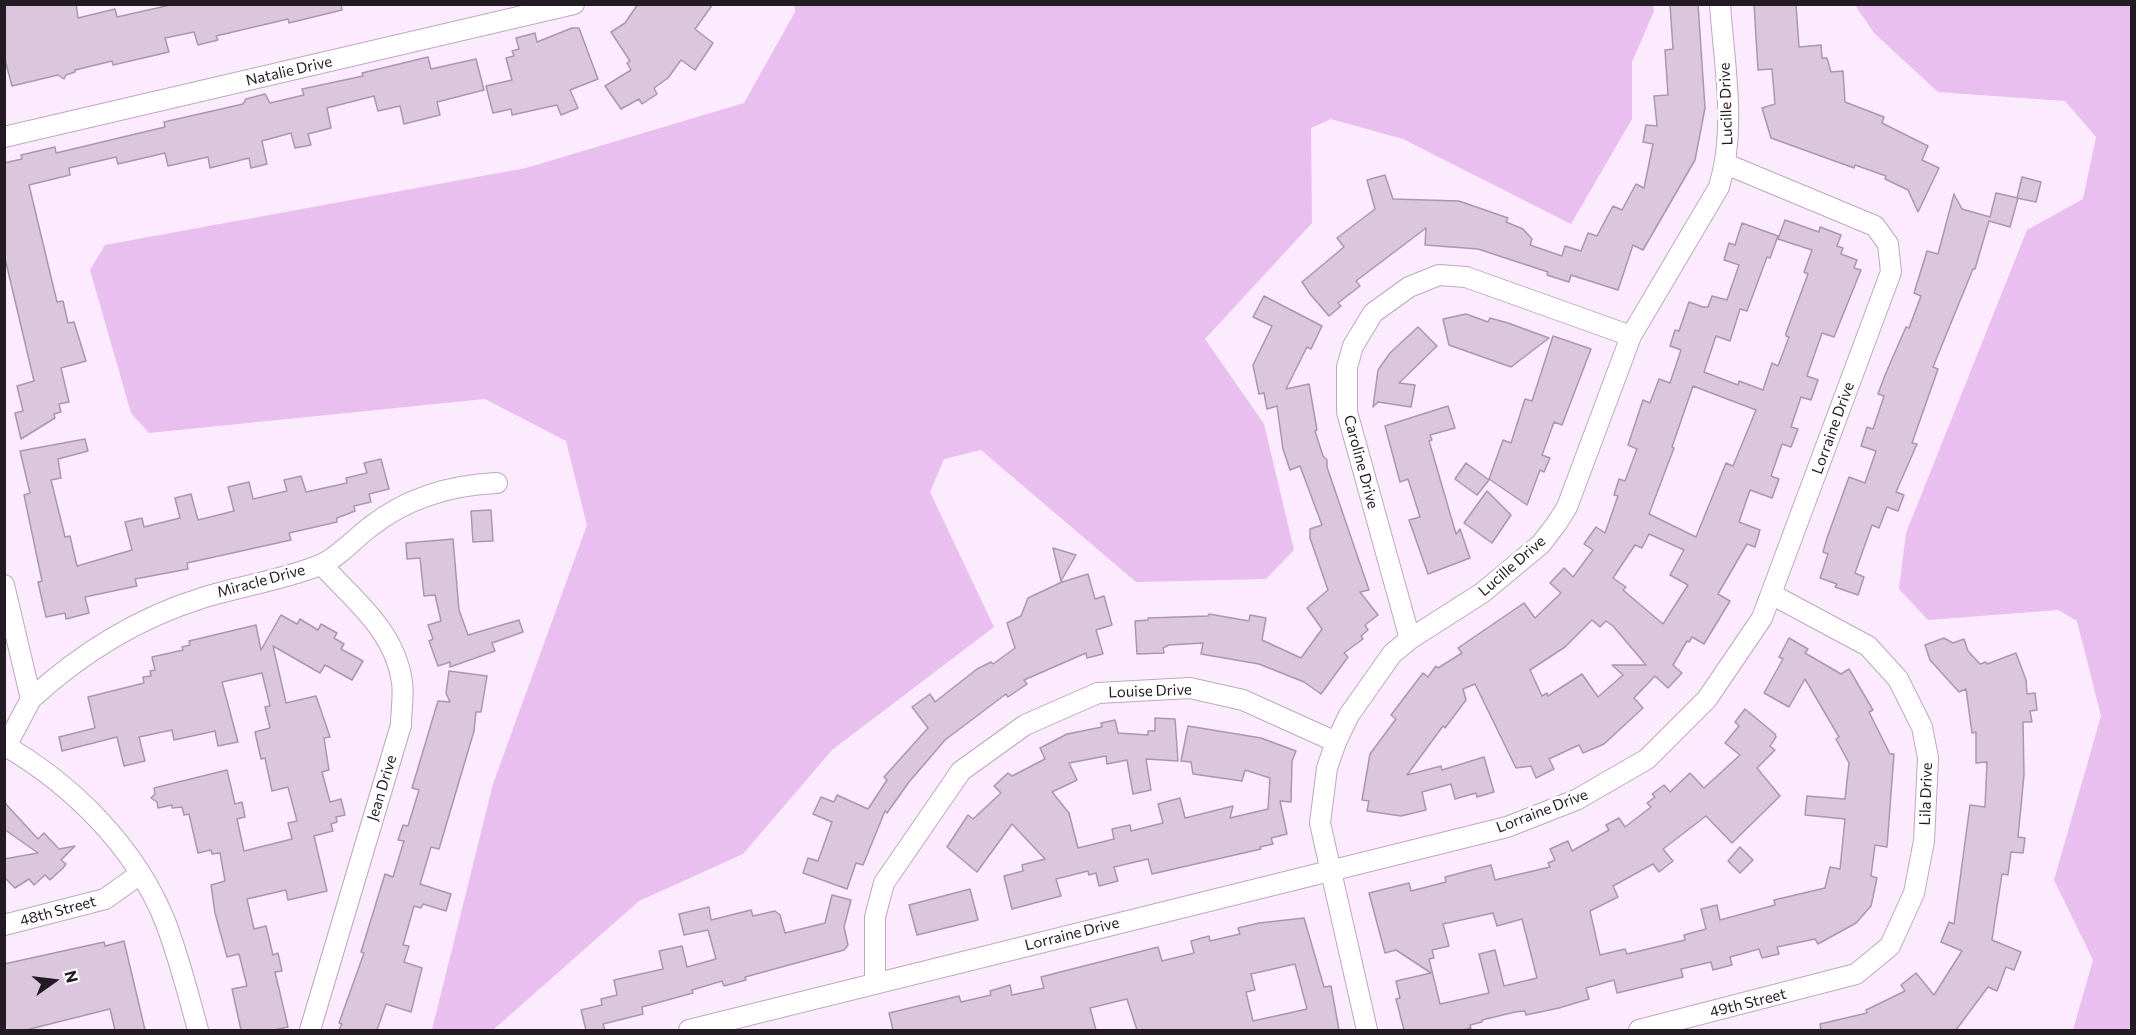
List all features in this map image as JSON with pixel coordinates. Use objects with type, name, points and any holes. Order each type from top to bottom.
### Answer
[{"type":"street","name":"Natalie Drive","points":[[4,138],[574,4]]},
{"type":"street","name":"Lucille Drive","points":[[1367,1030],[1320,824],[1327,768],[1336,742],[1355,706],[1392,654],[1410,639],[1482,593],[1541,544],[1567,507],[1631,336],[1719,187],[1726,164],[1730,135],[1720,4]]},
{"type":"street","name":"Lorraine Drive","points":[[689,1030],[1507,827],[1576,800],[1647,759],[1707,699],[1762,618],[1891,272],[1888,244],[1875,226],[1726,164]]},
{"type":"street","name":"Caroline Drive","points":[[1410,639],[1347,412],[1347,367],[1353,346],[1373,313],[1409,287],[1439,275],[1466,277],[1631,336]]},
{"type":"street","name":"Miracle Drive","points":[[31,699],[67,667],[132,627],[200,598],[322,565],[381,518],[426,495],[462,485],[497,483]]},
{"type":"street","name":"Jean Drive","points":[[310,1030],[401,724],[403,683],[393,649],[376,620],[322,565]]},
{"type":"street","points":[[4,585],[31,699],[5,746],[67,788],[107,829],[140,874],[164,919],[176,951],[198,1030]]},
{"type":"street","name":"Lila Drive","points":[[1772,594],[1868,646],[1898,679],[1922,727],[1928,758],[1924,841],[1914,893],[1890,946],[1856,974],[1821,985]]},
{"type":"street","name":"Louise Drive","points":[[875,984],[875,917],[884,882],[961,771],[1025,725],[1098,693],[1190,688],[1243,700],[1336,742]]},
{"type":"street","name":"48th Street","points":[[4,925],[105,898],[140,874]]},
{"type":"street","name":"49th Street","points":[[1639,1030],[1821,985]]},
{"type":"shaded area","points":[[1653,4],[1654,11],[1632,62],[1632,119],[1571,224],[1403,139],[1331,119],[1311,128],[1312,223],[1205,339],[1264,424],[1294,550],[1266,579],[1136,582],[981,450],[944,459],[930,492],[994,627],[832,750],[743,854],[639,901],[493,1030],[432,1030],[493,784],[587,525],[566,441],[485,399],[149,433],[131,413],[90,270],[105,245],[526,168],[744,103],[795,12],[794,5]]},
{"type":"shaded area","points":[[1855,5],[2131,5],[2131,1030],[2073,1030],[2093,960],[2054,880],[2101,716],[2077,621],[2058,610],[1928,620],[1899,589],[1906,533],[2027,230],[2083,199],[2096,137],[2065,101],[1938,92],[1874,33]]},
{"type":"building","points":[[4,4],[76,4],[78,18],[115,9],[117,17],[175,4],[341,4],[342,10],[289,23],[288,19],[216,36],[218,40],[198,45],[194,32],[165,38],[169,52],[113,65],[112,61],[75,70],[66,75],[64,79],[58,75],[12,86],[4,56]]},
{"type":"building","points":[[638,4],[713,4],[695,29],[713,43],[695,70],[681,60],[668,78],[654,88],[657,94],[642,104],[639,99],[621,109],[605,86],[631,70],[627,63],[630,61],[611,32],[625,23]]},
{"type":"building","points":[[1670,4],[1698,4],[1705,108],[1695,160],[1643,250],[1633,245],[1618,290],[1571,275],[1569,282],[1547,275],[1548,272],[1478,249],[1425,245],[1426,228],[1356,281],[1360,286],[1338,303],[1341,306],[1329,316],[1310,294],[1302,282],[1344,247],[1337,238],[1375,209],[1367,180],[1385,175],[1393,199],[1459,201],[1508,218],[1506,222],[1523,229],[1532,239],[1530,245],[1562,256],[1565,246],[1581,251],[1588,233],[1597,236],[1613,206],[1622,210],[1636,184],[1644,188],[1653,144],[1643,142],[1646,125],[1657,126],[1654,96],[1668,95],[1665,50],[1673,49]]},
{"type":"building","points":[[1754,4],[1796,4],[1799,47],[1821,45],[1822,58],[1827,58],[1831,72],[1843,71],[1845,102],[1884,117],[1882,123],[1928,146],[1922,160],[1939,168],[1918,212],[1908,190],[1885,179],[1886,176],[1855,165],[1854,168],[1771,138],[1762,108],[1775,104],[1772,69],[1758,70]]},
{"type":"building","points":[[572,28],[579,28],[598,79],[570,90],[578,108],[561,115],[557,105],[512,115],[511,109],[493,113],[486,86],[512,80],[506,58],[514,56],[512,51],[519,49],[516,38],[535,33],[537,42]]},
{"type":"building","points":[[428,57],[431,69],[476,59],[484,90],[437,102],[440,115],[404,124],[400,106],[378,111],[374,96],[327,108],[331,128],[308,134],[311,145],[295,148],[291,133],[262,141],[267,164],[251,168],[249,158],[210,168],[208,157],[168,166],[165,153],[118,164],[116,157],[69,168],[70,175],[29,185],[57,302],[63,301],[68,323],[74,322],[86,361],[61,368],[69,402],[59,404],[61,412],[54,414],[55,418],[21,439],[15,413],[23,411],[17,386],[34,381],[4,254],[4,163],[22,159],[21,155],[55,147],[56,153],[165,127],[164,122],[243,104],[246,99],[265,94],[270,103],[304,95],[302,89],[363,76],[362,73]]},
{"type":"building","points":[[2022,177],[2041,182],[2036,202],[2017,198]]},
{"type":"building","points":[[1996,193],[2018,198],[2010,227],[1989,221],[1975,269],[1973,269],[1933,367],[1938,369],[1912,443],[1917,444],[1896,492],[1904,495],[1898,511],[1887,507],[1879,528],[1872,525],[1855,573],[1864,577],[1858,595],[1835,587],[1837,584],[1820,578],[1828,554],[1823,552],[1849,477],[1865,483],[1876,451],[1861,446],[1867,427],[1873,429],[1884,396],[1878,394],[1906,327],[1909,328],[1921,296],[1914,293],[1927,251],[1938,254],[1954,194],[1962,209],[1990,217]]},
{"type":"building","points":[[1785,220],[1819,232],[1820,227],[1841,235],[1837,246],[1843,248],[1841,254],[1857,260],[1854,268],[1861,270],[1834,337],[1822,333],[1807,376],[1818,380],[1811,400],[1801,397],[1791,427],[1798,429],[1791,447],[1782,444],[1771,476],[1779,479],[1772,498],[1750,490],[1739,522],[1760,530],[1755,547],[1747,544],[1718,594],[1730,601],[1704,644],[1692,637],[1689,642],[1687,641],[1673,665],[1682,673],[1668,688],[1655,676],[1634,698],[1643,708],[1604,744],[1583,753],[1579,745],[1549,759],[1554,769],[1536,778],[1531,766],[1516,768],[1475,684],[1463,689],[1466,700],[1445,728],[1443,726],[1407,775],[1441,766],[1442,770],[1484,757],[1494,792],[1477,797],[1476,793],[1455,799],[1451,784],[1422,792],[1426,810],[1401,816],[1367,811],[1369,801],[1362,800],[1370,754],[1396,719],[1391,715],[1423,673],[1428,677],[1436,666],[1438,668],[1462,653],[1458,648],[1524,603],[1535,618],[1561,593],[1550,583],[1564,568],[1573,577],[1593,550],[1584,544],[1596,527],[1605,533],[1618,496],[1614,495],[1619,479],[1625,481],[1637,449],[1628,445],[1643,400],[1650,403],[1659,379],[1670,383],[1681,350],[1670,346],[1675,330],[1679,331],[1689,302],[1708,307],[1712,296],[1727,300],[1739,265],[1724,260],[1729,243],[1735,245],[1742,223],[1778,236],[1770,258],[1767,257],[1747,311],[1740,309],[1730,341],[1716,336],[1704,372],[1738,385],[1739,381],[1763,390],[1772,363],[1778,366],[1789,337],[1786,333],[1808,274],[1804,272],[1812,250],[1778,239]],"holes":[[[1693,386],[1756,410],[1733,466],[1726,463],[1696,537],[1649,514],[1674,448],[1672,447]],[[1649,534],[1684,550],[1670,575],[1688,585],[1663,624],[1623,590],[1626,587],[1613,578],[1635,545],[1642,548]],[[1592,620],[1600,627],[1606,621],[1613,626],[1646,665],[1612,665],[1623,675],[1598,697],[1582,674],[1548,696],[1547,693],[1542,696],[1530,670],[1565,647]]]},
{"type":"building","points":[[1264,296],[1322,326],[1311,349],[1307,347],[1286,389],[1309,384],[1317,430],[1315,431],[1323,456],[1327,460],[1327,467],[1369,590],[1360,592],[1378,615],[1365,625],[1368,630],[1361,636],[1363,639],[1344,653],[1348,657],[1321,694],[1304,682],[1259,664],[1201,654],[1203,643],[1169,645],[1163,648],[1164,653],[1137,654],[1135,621],[1148,620],[1148,618],[1208,616],[1209,614],[1249,621],[1250,615],[1266,618],[1262,640],[1301,658],[1322,629],[1307,608],[1328,590],[1310,538],[1310,529],[1322,525],[1300,466],[1290,470],[1283,449],[1277,406],[1267,409],[1264,393],[1259,394],[1253,365],[1272,326],[1253,317]]},
{"type":"building","points":[[1466,314],[1488,322],[1490,318],[1508,323],[1549,338],[1511,367],[1449,345],[1443,319]]},
{"type":"building","points":[[1418,327],[1437,346],[1399,383],[1415,385],[1411,407],[1378,402],[1373,407],[1378,370],[1390,353]]},
{"type":"building","points":[[1553,336],[1591,349],[1562,425],[1554,422],[1542,455],[1550,458],[1544,472],[1540,470],[1527,505],[1489,479],[1503,440],[1511,443],[1525,399],[1532,401]]},
{"type":"building","points":[[1448,406],[1455,428],[1430,435],[1432,440],[1429,441],[1456,534],[1460,529],[1470,558],[1428,574],[1409,520],[1420,517],[1408,479],[1400,482],[1385,426]]},
{"type":"building","points":[[85,439],[88,451],[58,459],[61,478],[51,480],[65,537],[70,536],[77,566],[132,550],[125,522],[142,518],[144,527],[180,518],[175,498],[191,494],[198,520],[234,511],[228,487],[249,482],[253,499],[287,491],[284,480],[301,476],[306,492],[347,483],[346,478],[367,473],[364,463],[381,459],[389,489],[369,494],[371,502],[354,506],[355,511],[337,518],[337,522],[289,533],[291,540],[187,563],[188,569],[135,579],[137,586],[85,597],[89,613],[66,619],[65,613],[46,617],[38,582],[42,581],[24,495],[30,493],[20,451]]},
{"type":"building","points":[[1466,463],[1489,480],[1477,495],[1455,479]]},
{"type":"building","points":[[1487,491],[1511,515],[1492,543],[1464,523]]},
{"type":"building","points":[[491,510],[493,541],[473,542],[471,511]]},
{"type":"building","points":[[453,539],[459,610],[468,635],[519,620],[523,632],[492,643],[495,651],[450,667],[450,662],[438,666],[429,641],[433,639],[428,625],[441,621],[435,595],[424,596],[420,558],[407,559],[406,543]]},
{"type":"building","points":[[1053,548],[1076,555],[1061,581]]},
{"type":"building","points":[[1088,574],[1095,599],[1104,596],[1112,625],[1096,630],[1103,654],[1087,658],[1086,653],[1024,680],[1027,684],[1008,697],[1006,694],[945,740],[909,782],[887,813],[885,811],[863,865],[856,863],[847,889],[803,873],[808,858],[818,861],[832,822],[813,814],[821,797],[834,802],[837,795],[868,809],[887,780],[884,777],[928,728],[912,707],[930,694],[935,702],[977,669],[991,662],[993,664],[1015,648],[1007,623],[1021,616],[1028,598],[1062,582]]},
{"type":"building","points":[[281,615],[297,624],[300,619],[318,630],[321,624],[337,633],[334,638],[344,644],[341,649],[363,661],[352,680],[325,665],[320,673],[273,646],[286,703],[316,696],[330,737],[324,738],[329,770],[322,772],[330,802],[341,799],[345,815],[336,817],[337,822],[331,824],[333,831],[314,836],[327,891],[288,900],[286,890],[247,899],[254,929],[266,926],[273,955],[278,953],[282,971],[275,972],[288,1027],[274,1030],[241,1030],[232,989],[247,986],[239,954],[227,957],[215,913],[211,885],[225,881],[220,853],[212,854],[211,850],[198,853],[189,814],[184,815],[182,807],[172,808],[172,805],[158,808],[157,802],[151,798],[155,794],[154,788],[227,770],[235,804],[242,802],[245,817],[237,819],[244,851],[292,839],[288,823],[297,821],[288,787],[272,791],[265,758],[261,759],[255,732],[270,728],[265,707],[270,706],[262,673],[222,682],[238,742],[218,746],[215,731],[174,740],[172,730],[139,737],[145,761],[124,766],[117,737],[62,751],[59,737],[95,728],[88,697],[144,683],[143,677],[151,676],[150,671],[155,670],[152,657],[183,650],[182,647],[190,645],[189,641],[256,625],[261,650]]},
{"type":"building","points":[[1789,638],[1808,649],[1805,653],[1841,674],[1849,669],[1873,710],[1869,712],[1890,754],[1894,754],[1887,847],[1875,845],[1871,876],[1877,878],[1871,906],[1856,923],[1818,944],[1815,939],[1777,947],[1779,954],[1762,958],[1759,949],[1730,957],[1732,965],[1713,970],[1711,962],[1681,969],[1683,977],[1617,993],[1614,980],[1586,988],[1589,999],[1559,1008],[1526,1015],[1525,1011],[1515,1012],[1482,1020],[1482,1022],[1470,1025],[1471,1028],[1462,1030],[1404,1030],[1396,999],[1400,998],[1396,981],[1431,973],[1396,950],[1385,953],[1369,893],[1409,883],[1411,891],[1446,882],[1445,877],[1491,865],[1495,880],[1550,867],[1548,863],[1555,860],[1550,849],[1568,841],[1572,851],[1609,830],[1606,825],[1619,818],[1625,827],[1651,807],[1647,803],[1655,797],[1652,794],[1664,785],[1670,792],[1690,773],[1704,788],[1740,755],[1725,743],[1739,726],[1735,722],[1745,709],[1775,734],[1776,737],[1770,746],[1775,750],[1757,768],[1780,796],[1732,843],[1706,816],[1663,849],[1673,861],[1659,872],[1653,864],[1613,886],[1618,897],[1590,911],[1600,955],[1625,949],[1627,954],[1685,940],[1684,935],[1706,929],[1701,909],[1717,905],[1720,920],[1775,905],[1774,900],[1825,888],[1830,867],[1840,869],[1845,819],[1805,815],[1807,796],[1845,799],[1849,763],[1836,739],[1839,737],[1805,679],[1789,707],[1764,693],[1783,659],[1779,657]],"holes":[[[1493,913],[1497,926],[1522,919],[1537,978],[1504,986],[1495,950],[1479,954],[1489,993],[1440,1004],[1429,959],[1434,958],[1432,950],[1449,946],[1443,924]]]},
{"type":"building","points":[[1944,638],[1953,643],[1964,639],[1968,651],[1980,664],[1986,662],[1987,664],[2016,653],[2026,680],[2027,694],[2035,693],[2037,710],[2030,711],[2032,722],[2023,722],[2024,775],[2018,837],[2025,838],[2023,853],[2011,852],[2008,875],[2002,874],[1992,940],[2021,952],[2014,970],[2006,967],[1997,991],[1988,987],[1956,1030],[1821,1030],[1820,1024],[1867,1013],[1866,1010],[1905,991],[1901,985],[1916,973],[1934,995],[1962,951],[1941,942],[1949,922],[1954,924],[1970,805],[1985,807],[1987,762],[1976,763],[1976,732],[1972,733],[1966,689],[1959,692],[1930,660],[1925,645]]},
{"type":"building","points":[[449,671],[487,676],[481,712],[476,712],[474,731],[439,849],[431,847],[420,884],[451,894],[446,911],[423,904],[421,908],[414,906],[403,945],[409,946],[404,962],[422,968],[411,1012],[386,1004],[377,1030],[339,1030],[342,1024],[339,1023],[364,953],[361,952],[385,874],[393,877],[404,841],[398,840],[403,825],[408,826],[419,790],[412,788],[438,701],[450,702],[446,693]]},
{"type":"building","points":[[1155,718],[1175,719],[1178,761],[1146,759],[1151,790],[1133,794],[1127,760],[1107,764],[1106,756],[1069,763],[1077,780],[1052,792],[1069,813],[1078,848],[1114,839],[1112,829],[1130,825],[1131,831],[1163,823],[1158,804],[1180,798],[1185,818],[1233,806],[1230,818],[1268,809],[1270,778],[1245,770],[1242,781],[1193,774],[1191,762],[1181,761],[1188,726],[1261,738],[1296,751],[1292,761],[1291,802],[1280,801],[1287,834],[1271,838],[1273,844],[1260,847],[1261,849],[1152,874],[1148,859],[1114,867],[1118,881],[1099,886],[1096,873],[1089,875],[1088,871],[1056,879],[1061,896],[1012,909],[1004,876],[1023,871],[1022,865],[1045,859],[1012,824],[977,872],[947,847],[968,815],[973,819],[1001,793],[994,786],[1008,773],[1012,776],[1045,759],[1040,748],[1067,734],[1102,727],[1101,723],[1115,720],[1118,733],[1148,735],[1148,731],[1155,731]]},
{"type":"building","points":[[4,802],[38,839],[44,833],[59,849],[75,846],[61,860],[66,864],[50,880],[45,875],[34,885],[29,879],[15,888],[4,877],[4,859],[38,853],[4,829]]},
{"type":"building","points":[[1740,847],[1753,860],[1740,873],[1728,861]]},
{"type":"building","points":[[970,889],[978,920],[917,935],[909,905]]},
{"type":"building","points":[[832,895],[851,900],[844,927],[848,945],[844,950],[745,977],[746,980],[724,986],[722,981],[692,990],[693,993],[642,1007],[643,1014],[603,1024],[605,1030],[586,1030],[581,1010],[602,1005],[601,999],[617,995],[614,980],[663,969],[659,951],[682,946],[687,967],[716,959],[708,930],[684,935],[679,914],[709,907],[711,920],[751,910],[753,916],[775,911],[780,915],[785,933],[825,923]]},
{"type":"building","points":[[1304,918],[1324,987],[1331,986],[1339,1030],[1137,1030],[1127,999],[1090,1008],[1096,1030],[893,1030],[889,1013],[959,996],[961,1002],[991,995],[990,991],[1010,985],[1012,995],[1044,988],[1041,977],[1158,947],[1162,961],[1194,953],[1191,941],[1209,936],[1210,941],[1240,934],[1238,928]],"holes":[[[1295,964],[1307,1009],[1253,1021],[1246,992],[1255,990],[1251,974]]]},
{"type":"building","points":[[124,941],[145,1030],[115,1030],[110,1009],[26,1030],[4,1030],[4,964],[104,942],[105,946]]}]
